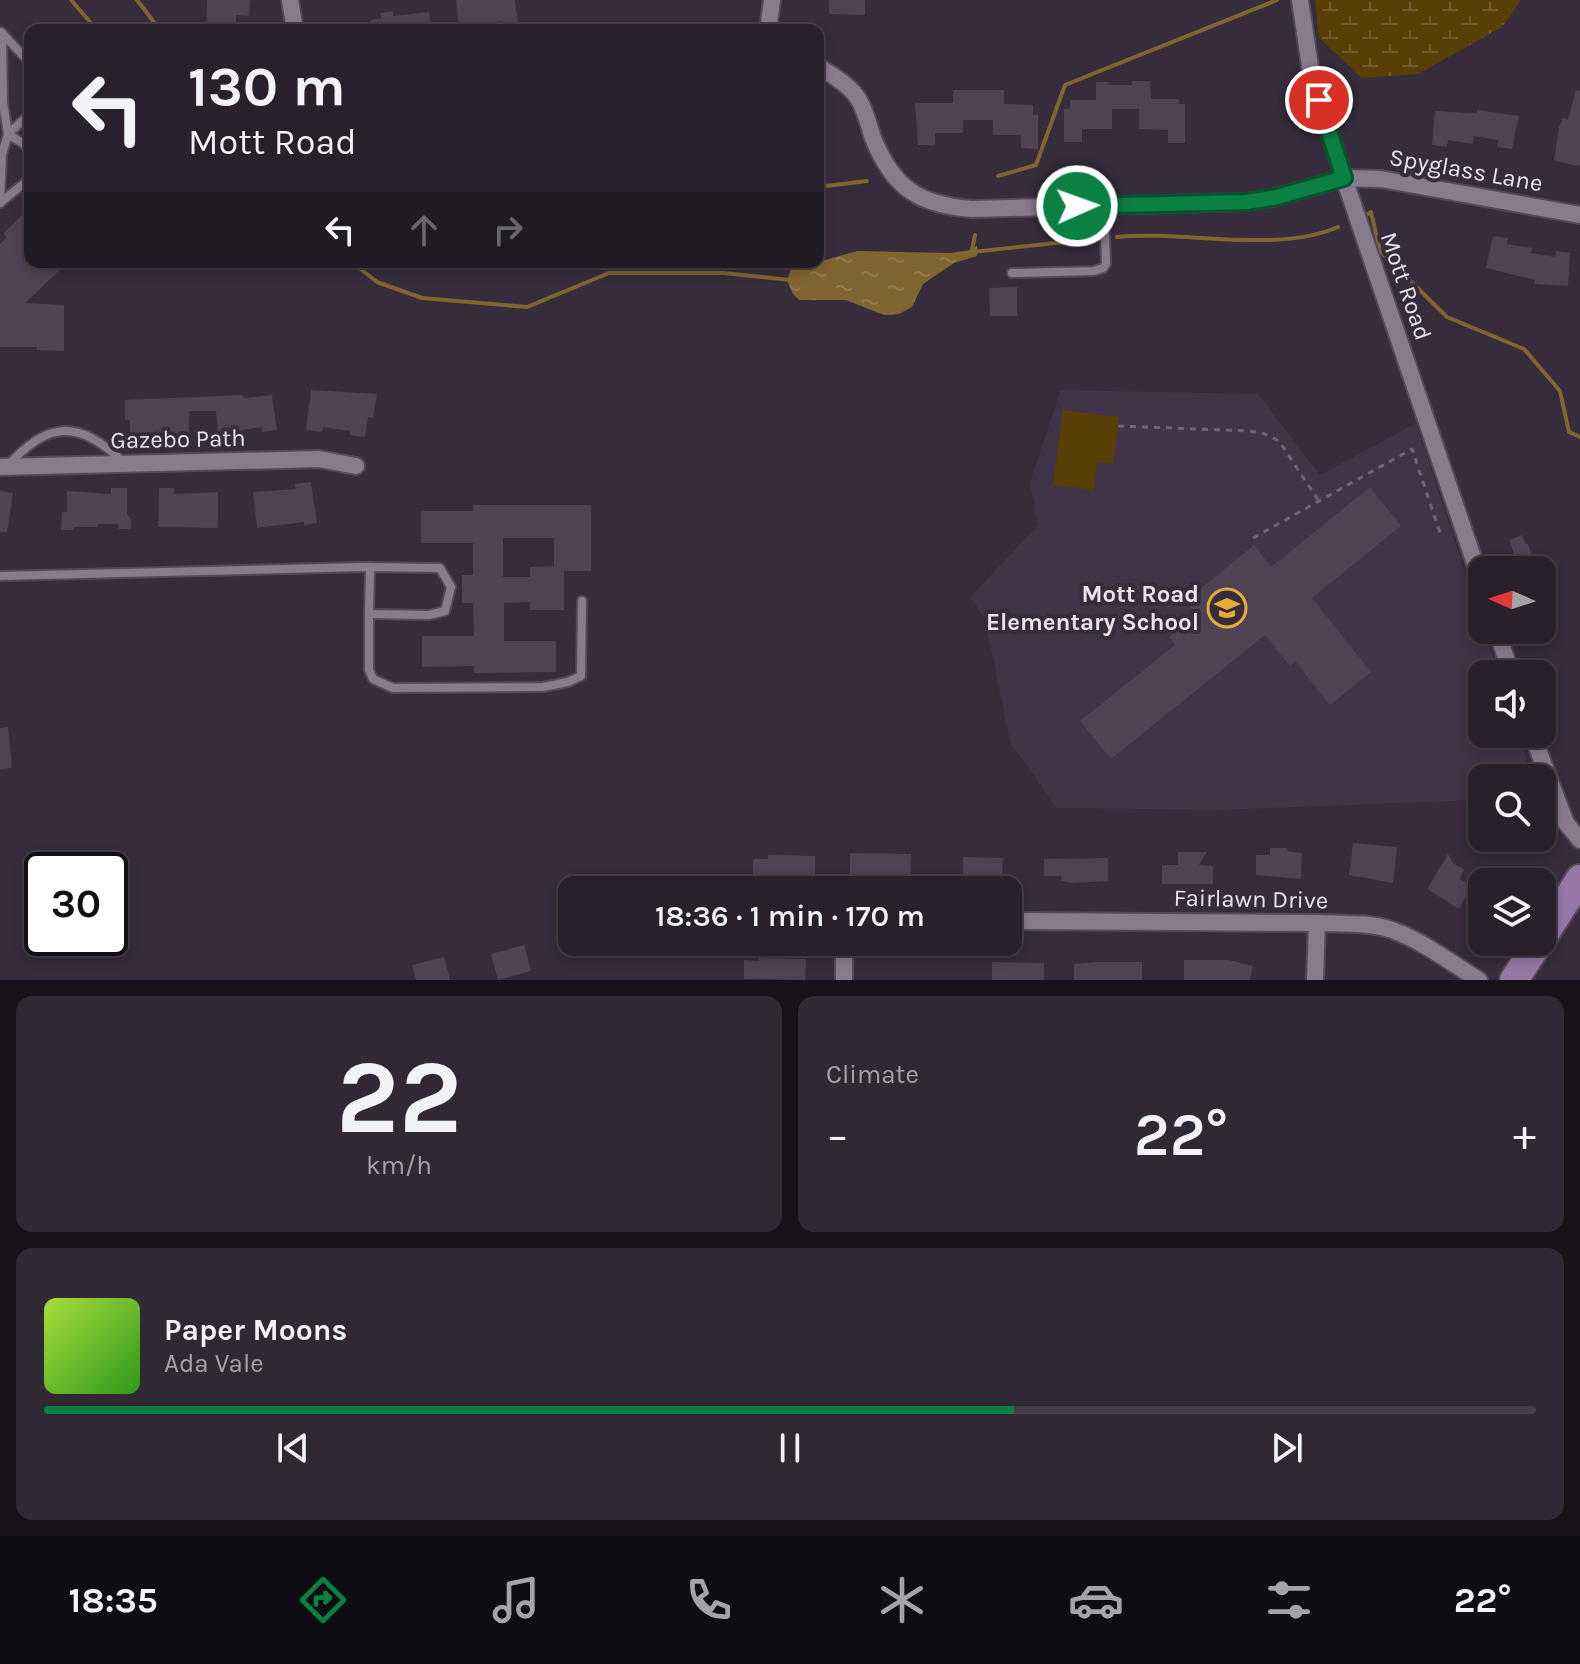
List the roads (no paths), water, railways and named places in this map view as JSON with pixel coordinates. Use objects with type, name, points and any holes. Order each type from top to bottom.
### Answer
[{"type":"highway","points":[[1556,917],[1580,879]]},
{"type":"highway","points":[[1514,980],[1530,956]]},
{"type":"street","points":[[290,0],[294,24]]},
{"type":"street","points":[[769,24],[772,0]]},
{"type":"street","name":"Mott Road","points":[[1300,0],[1311,73],[1472,556]]},
{"type":"street","name":"Spyglass Lane","points":[[824,70],[841,80],[860,100],[874,141],[889,171],[912,193],[942,207],[972,209],[1246,202],[1277,197],[1344,178],[1381,179],[1580,215]]},
{"type":"street","name":"Gazebo Path","points":[[3,467],[319,459],[356,466]]},
{"type":"street","points":[[1537,748],[1566,823],[1580,840]]},
{"type":"street","name":"Fairlawn Drive","points":[[1022,921],[1317,923],[1390,929],[1479,980]]},
{"type":"street","points":[[1315,980],[1317,923]]},
{"type":"street","points":[[844,956],[844,980]]},
{"type":"lane","points":[[1,32],[24,57]]},
{"type":"lane","points":[[0,202],[2,154],[8,134],[2,96],[1,32]]},
{"type":"lane","points":[[8,134],[24,119]]},
{"type":"lane","points":[[8,134],[24,144]]},
{"type":"lane","points":[[0,202],[24,183]]},
{"type":"lane","points":[[1012,273],[1094,271],[1103,268],[1106,264],[1104,205]]},
{"type":"lane","points":[[3,467],[36,438],[56,432],[74,432],[92,437],[125,464]]},
{"type":"lane","points":[[370,567],[369,670],[373,679],[393,688],[543,687],[568,682],[581,676],[582,601]]},
{"type":"lane","points":[[0,576],[440,568],[451,587],[445,611],[429,615],[369,614]]},
{"type":"water","points":[[977,246],[977,256],[954,263],[923,284],[912,307],[899,314],[884,315],[846,300],[799,300],[787,280],[792,268],[824,268],[824,260],[857,251],[950,253]]},
{"type":"waterway","points":[[71,0],[92,24]]},
{"type":"waterway","points":[[137,0],[155,24]]},
{"type":"waterway","points":[[998,176],[1036,165],[1065,85],[1277,0]]},
{"type":"waterway","points":[[824,186],[867,181]]},
{"type":"waterway","points":[[1368,214],[1371,212],[1380,251],[1447,317],[1524,349],[1560,391],[1569,432],[1580,437]]},
{"type":"waterway","points":[[1117,237],[1287,239],[1338,227]]},
{"type":"waterway","points":[[972,250],[975,235]]},
{"type":"waterway","points":[[972,252],[1093,239]]},
{"type":"waterway","points":[[360,268],[377,282],[422,298],[527,307],[609,273],[724,273],[790,280]]},
{"type":"place","name":"Mott Road Elementary School","points":[[1227,608]]}]
